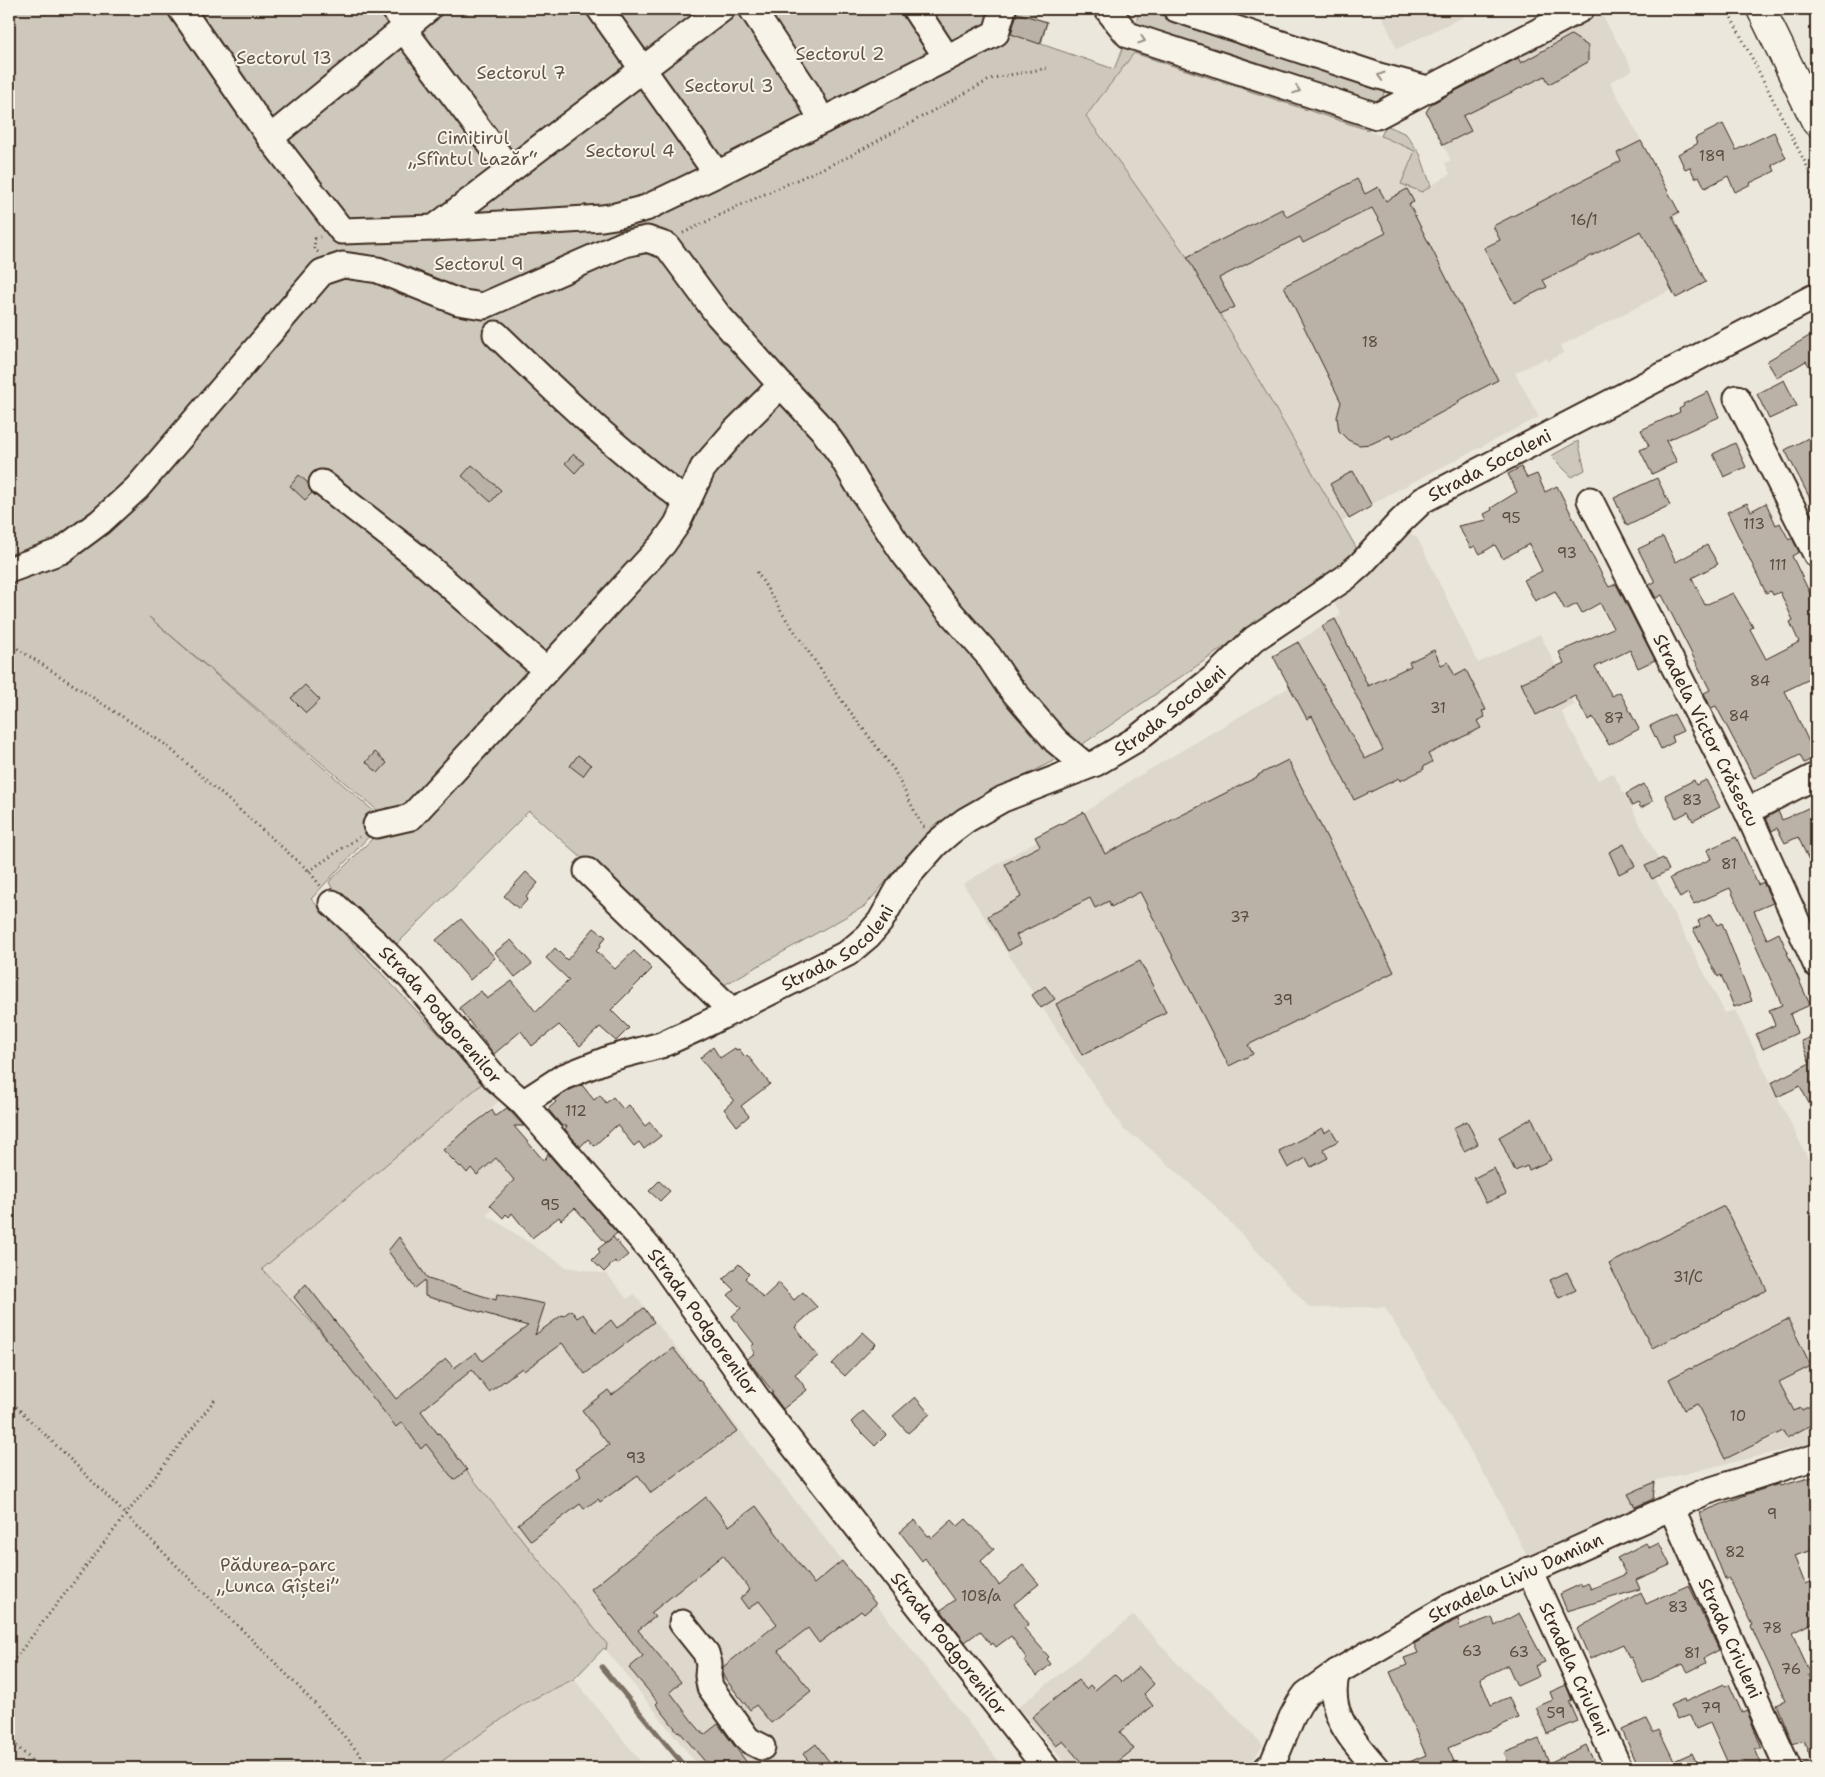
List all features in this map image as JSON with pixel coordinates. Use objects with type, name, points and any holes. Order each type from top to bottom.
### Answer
[{"type":"main road","points":[[1761,9],[1816,122]]},
{"type":"street","points":[[182,9],[270,138],[342,230],[434,228],[615,216],[646,208],[996,33],[1003,9]]},
{"type":"street","points":[[270,138],[400,17],[428,9]]},
{"type":"street","points":[[600,9],[717,174]]},
{"type":"street","points":[[434,228],[722,9]]},
{"type":"street","points":[[752,9],[808,94],[822,121]]},
{"type":"street","points":[[915,9],[947,58]]},
{"type":"street","points":[[1107,9],[1128,36],[1377,116],[1581,9]]},
{"type":"street","points":[[1176,9],[1379,76],[1428,89]]},
{"type":"street","points":[[400,17],[410,38],[510,170]]},
{"type":"street","points":[[9,570],[61,551],[100,522],[137,488],[322,272],[343,265],[378,270],[458,302],[483,306],[624,244],[647,239],[667,246],[718,315],[822,429],[904,554],[944,605],[988,655],[1008,685],[1056,740],[1086,766]]},
{"type":"street","name":"Strada Socoleni","points":[[523,1103],[563,1077],[611,1058],[661,1044],[848,953],[868,936],[880,922],[899,888],[912,871],[936,844],[950,832],[966,820],[1003,799],[1116,753],[1135,740],[1216,676],[1254,639],[1345,578],[1423,500],[1816,296]]},
{"type":"street","points":[[496,334],[556,392],[687,502]]},
{"type":"street","points":[[376,825],[411,816],[663,544],[677,524],[703,468],[735,431],[781,385]]},
{"type":"street","points":[[1737,398],[1816,554]]},
{"type":"street","points":[[322,483],[416,556],[546,670]]},
{"type":"street","name":"Stradela Victor Crăsescu","points":[[1590,500],[1748,811],[1816,964]]},
{"type":"street","points":[[1748,811],[1816,776]]},
{"type":"street","points":[[586,871],[732,1011]]},
{"type":"street","name":"Strada Podgorenilor","points":[[332,903],[376,942],[411,978],[496,1079],[523,1103],[661,1262],[764,1408],[1046,1768]]},
{"type":"street","name":"Stradela Liviu Damian","points":[[1267,1768],[1272,1765],[1299,1704],[1306,1694],[1336,1672],[1446,1608],[1705,1492],[1816,1457]]},
{"type":"street","name":"Strada Criuleni","points":[[1671,1507],[1788,1768]]},
{"type":"street","name":"Stradela Criuleni","points":[[1529,1570],[1618,1768]]},
{"type":"street","points":[[682,1623],[706,1653],[709,1664],[708,1676],[710,1687],[746,1737],[762,1747]]},
{"type":"street","points":[[1336,1672],[1333,1685],[1339,1717],[1346,1732],[1376,1768]]},
{"type":"path","points":[[1727,9],[1816,184]]},
{"type":"path","points":[[667,246],[683,233],[716,216],[848,157],[993,78],[1048,68]]},
{"type":"path","points":[[757,572],[782,613],[843,702],[894,770],[922,826],[950,832]]},
{"type":"path","points":[[9,643],[166,745],[310,871],[332,903]]},
{"type":"path","points":[[310,871],[376,825]]},
{"type":"path","points":[[9,1666],[216,1398]]},
{"type":"path","points":[[9,1400],[79,1466],[244,1630],[347,1738],[371,1768]]},
{"type":"path","points":[[9,1739],[40,1768]]},
{"type":"shaded area","points":[[1379,9],[1479,9],[1397,49]]},
{"type":"shaded area","points":[[1599,10],[1633,70],[1610,82],[1680,214],[1673,218],[1706,282],[1676,298],[1671,290],[1560,346],[1563,353],[1548,361],[1546,358],[1515,373],[1539,417],[1388,495],[1342,522],[1187,257],[1086,116],[1134,53],[1358,126],[1415,151],[1401,184],[1422,191],[1450,174],[1445,163],[1451,160],[1426,112],[1440,90]]},
{"type":"shaded area","points":[[1411,534],[1418,539],[1478,663],[1540,634],[1575,705],[1561,711],[1598,780],[1613,773],[1659,860],[1649,866],[1725,1013],[1735,1010],[1816,1175],[1816,1446],[1794,1453],[1792,1448],[1654,1481],[1651,1501],[1529,1560],[1494,1491],[1385,1307],[1310,1308],[1213,1204],[1139,1139],[1125,1131],[1075,1058],[963,884],[1084,813],[1127,783],[1291,686],[1275,655],[1341,615],[1332,599],[1368,573],[1404,536]]},
{"type":"shaded area","points":[[484,1082],[500,1100],[444,1150],[466,1173],[471,1169],[477,1173],[501,1155],[522,1181],[487,1215],[566,1267],[607,1274],[627,1299],[634,1294],[1004,1768],[700,1768],[606,1650],[607,1644],[417,1410],[397,1424],[316,1327],[262,1268]]},
{"type":"shaded area","points":[[1134,1615],[1184,1671],[1212,1692],[1263,1745],[1248,1768],[1070,1768],[1018,1707]]},
{"type":"shaded area","points":[[574,1679],[646,1768],[432,1768],[525,1703]]},
{"type":"green space","points":[[9,9],[1034,9],[1036,19],[1047,22],[1041,44],[1114,69],[1125,43],[1371,122],[1368,130],[1134,53],[1086,116],[1187,257],[1360,554],[1077,748],[934,825],[865,906],[724,985],[529,811],[396,945],[337,898],[329,882],[390,821],[149,617],[384,820],[311,899],[484,1082],[262,1269],[316,1327],[397,1424],[417,1410],[607,1644],[606,1650],[604,1648],[574,1679],[525,1703],[432,1768],[9,1768]]},
{"type":"green space","points":[[1140,9],[1152,9],[1386,86],[1379,109],[1134,28]]},
{"type":"green space","points":[[1386,125],[1406,134],[1420,154],[1431,186],[1422,192],[1401,184],[1415,151],[1381,136]]},
{"type":"green space","points":[[1578,441],[1585,470],[1572,477],[1551,456]]},
{"type":"building","points":[[1017,13],[1047,22],[1040,44],[1011,34]]},
{"type":"building","points":[[1571,35],[1588,46],[1588,62],[1549,84],[1545,76],[1463,116],[1471,131],[1443,145],[1426,112],[1431,104],[1518,58],[1521,63]]},
{"type":"building","points":[[1723,124],[1736,150],[1774,132],[1786,158],[1772,165],[1775,171],[1735,192],[1728,176],[1705,188],[1699,176],[1695,178],[1690,167],[1685,169],[1678,154],[1697,144],[1695,138]]},
{"type":"building","points":[[1641,141],[1679,212],[1672,216],[1706,282],[1676,298],[1641,231],[1543,280],[1547,287],[1514,303],[1484,248],[1500,240],[1493,226],[1621,161],[1617,153]]},
{"type":"building","points":[[1357,179],[1365,194],[1378,187],[1386,201],[1407,189],[1414,202],[1409,204],[1498,380],[1392,439],[1390,435],[1371,444],[1359,445],[1348,440],[1339,431],[1337,417],[1341,402],[1284,286],[1386,233],[1372,208],[1303,243],[1300,237],[1219,278],[1235,307],[1219,314],[1187,257],[1282,209],[1287,217]]},
{"type":"building","points":[[1816,332],[1816,377],[1806,361],[1777,378],[1767,361]]},
{"type":"building","points":[[1784,380],[1797,406],[1769,419],[1757,394]]},
{"type":"building","points":[[1708,392],[1719,417],[1666,441],[1677,462],[1652,474],[1640,450],[1649,446],[1641,430],[1680,412],[1679,409],[1684,406],[1683,404]]},
{"type":"building","points":[[1816,434],[1816,510],[1785,450]]},
{"type":"building","points":[[1735,443],[1746,467],[1724,477],[1713,454]]},
{"type":"building","points":[[574,454],[584,463],[575,473],[565,463]]},
{"type":"building","points":[[472,465],[501,490],[491,502],[462,476]]},
{"type":"building","points":[[1521,467],[1527,478],[1537,474],[1545,492],[1557,486],[1602,575],[1609,587],[1616,584],[1655,660],[1638,668],[1630,650],[1595,667],[1612,696],[1620,692],[1639,729],[1609,745],[1593,717],[1588,720],[1575,696],[1536,715],[1521,683],[1564,663],[1559,652],[1613,628],[1600,603],[1582,613],[1577,604],[1565,610],[1555,591],[1535,601],[1524,580],[1542,571],[1529,544],[1503,559],[1495,545],[1480,554],[1475,546],[1471,548],[1458,526],[1487,520],[1484,514],[1517,492],[1508,474]]},
{"type":"building","points":[[1353,471],[1372,506],[1349,519],[1330,484]]},
{"type":"building","points":[[299,475],[308,483],[312,493],[305,500],[290,486]]},
{"type":"building","points":[[1657,478],[1670,505],[1627,526],[1614,498]]},
{"type":"building","points":[[1747,503],[1751,511],[1766,503],[1776,525],[1780,523],[1789,540],[1792,538],[1799,552],[1792,556],[1816,606],[1816,676],[1785,691],[1816,757],[1804,763],[1800,755],[1754,778],[1716,706],[1711,708],[1704,693],[1710,690],[1662,595],[1656,598],[1649,585],[1655,582],[1638,549],[1663,537],[1676,562],[1707,545],[1718,564],[1692,578],[1705,605],[1733,593],[1753,627],[1750,629],[1766,659],[1799,642],[1790,622],[1793,620],[1780,592],[1773,595],[1771,591],[1766,593],[1727,512]]},
{"type":"building","points":[[1335,619],[1368,686],[1411,666],[1409,662],[1434,650],[1441,665],[1448,662],[1455,676],[1466,670],[1486,710],[1482,711],[1485,717],[1477,721],[1481,728],[1428,754],[1432,762],[1423,767],[1424,769],[1400,781],[1399,778],[1354,800],[1312,716],[1307,719],[1273,656],[1298,642],[1365,759],[1383,750],[1322,626]]},
{"type":"building","points":[[305,685],[320,700],[306,713],[291,698]]},
{"type":"building","points":[[1674,714],[1683,731],[1672,736],[1674,742],[1661,749],[1650,726]]},
{"type":"building","points":[[375,752],[387,763],[378,773],[366,762]]},
{"type":"building","points":[[578,755],[591,765],[583,776],[570,766]]},
{"type":"building","points":[[1288,760],[1394,972],[1248,1045],[1253,1054],[1229,1066],[1140,892],[1111,907],[1109,901],[1095,908],[1090,898],[1016,935],[1021,944],[1008,951],[988,916],[1021,897],[1005,864],[1040,846],[1035,837],[1084,812],[1105,854]]},
{"type":"building","points":[[1694,780],[1696,785],[1706,780],[1720,807],[1693,821],[1688,812],[1676,818],[1665,795]]},
{"type":"building","points":[[1644,784],[1653,801],[1641,808],[1638,803],[1632,806],[1626,794]]},
{"type":"building","points":[[1810,807],[1816,819],[1816,875],[1798,837],[1785,843],[1777,828],[1772,831],[1766,818],[1778,811],[1782,820]]},
{"type":"building","points":[[1736,837],[1758,885],[1763,882],[1773,903],[1754,911],[1767,939],[1779,933],[1810,1005],[1790,1014],[1797,1033],[1763,1049],[1756,1034],[1775,1025],[1769,1010],[1782,1005],[1730,888],[1694,904],[1688,893],[1680,898],[1670,878],[1711,859],[1707,850]]},
{"type":"building","points":[[1624,844],[1635,866],[1619,874],[1609,852]]},
{"type":"building","points":[[1663,858],[1669,870],[1652,879],[1645,866]]},
{"type":"building","points":[[526,872],[538,883],[519,909],[504,896]]},
{"type":"building","points":[[1711,914],[1717,925],[1722,923],[1752,1001],[1734,1007],[1721,975],[1718,977],[1693,929],[1700,926],[1698,921]]},
{"type":"building","points":[[461,919],[495,958],[470,980],[436,940]]},
{"type":"building","points":[[594,928],[606,937],[596,951],[615,969],[634,951],[652,969],[611,1010],[629,1028],[616,1041],[600,1027],[580,1046],[559,1025],[532,1046],[521,1031],[494,1054],[459,1008],[481,991],[487,999],[512,981],[536,1012],[569,980],[546,958],[555,948],[567,960]]},
{"type":"building","points":[[511,940],[532,964],[515,977],[495,952]]},
{"type":"building","points":[[1140,961],[1166,1012],[1082,1055],[1056,1004]]},
{"type":"building","points":[[1045,986],[1055,999],[1041,1008],[1032,995]]},
{"type":"building","points":[[1816,1035],[1816,1117],[1800,1086],[1777,1097],[1771,1083],[1810,1063],[1801,1041]]},
{"type":"building","points":[[713,1047],[720,1058],[735,1048],[736,1050],[739,1049],[745,1057],[747,1055],[770,1084],[741,1106],[749,1116],[737,1126],[724,1109],[734,1100],[700,1058]]},
{"type":"building","points":[[582,1085],[594,1100],[600,1095],[606,1103],[613,1097],[623,1109],[629,1105],[645,1126],[650,1122],[661,1136],[644,1149],[639,1142],[634,1146],[617,1125],[594,1146],[588,1139],[580,1147],[565,1129],[567,1126],[562,1126],[548,1109],[556,1102],[554,1100]]},
{"type":"building","points":[[507,1108],[524,1126],[514,1126],[544,1161],[548,1154],[617,1233],[606,1243],[575,1208],[561,1220],[559,1217],[532,1238],[512,1213],[509,1217],[506,1214],[503,1218],[490,1205],[514,1180],[496,1158],[477,1175],[471,1168],[467,1173],[443,1150],[492,1110],[495,1116]]},
{"type":"building","points":[[1532,1118],[1551,1160],[1529,1170],[1527,1166],[1515,1171],[1499,1137]]},
{"type":"building","points":[[1467,1121],[1478,1144],[1464,1151],[1453,1128]]},
{"type":"building","points":[[1322,1128],[1324,1133],[1331,1129],[1338,1141],[1323,1149],[1328,1158],[1311,1167],[1306,1158],[1288,1168],[1279,1151]]},
{"type":"building","points":[[1494,1168],[1506,1194],[1486,1203],[1474,1178]]},
{"type":"building","points":[[659,1181],[670,1191],[660,1201],[649,1191]]},
{"type":"building","points":[[1724,1206],[1767,1290],[1652,1348],[1609,1264]]},
{"type":"building","points":[[399,1237],[428,1279],[496,1300],[497,1294],[545,1304],[535,1335],[571,1310],[577,1318],[583,1314],[596,1332],[611,1320],[617,1328],[644,1308],[654,1322],[585,1374],[562,1343],[524,1371],[522,1368],[489,1392],[472,1370],[421,1411],[467,1470],[454,1480],[426,1444],[421,1449],[402,1422],[396,1427],[294,1297],[306,1284],[396,1399],[446,1359],[454,1368],[476,1352],[482,1361],[528,1326],[425,1296],[425,1280],[415,1288],[388,1251]]},
{"type":"building","points":[[613,1237],[628,1255],[617,1264],[615,1261],[604,1272],[592,1260],[600,1252],[598,1249]]},
{"type":"building","points":[[739,1264],[749,1274],[745,1278],[763,1298],[779,1283],[794,1300],[803,1292],[817,1307],[795,1327],[818,1356],[795,1374],[807,1390],[783,1409],[772,1394],[773,1392],[747,1359],[755,1353],[751,1347],[754,1344],[732,1316],[741,1308],[728,1295],[734,1290],[723,1279]]},
{"type":"building","points":[[1567,1272],[1576,1290],[1559,1298],[1550,1280]]},
{"type":"building","points":[[1788,1319],[1811,1366],[1779,1382],[1794,1411],[1801,1408],[1802,1410],[1816,1403],[1816,1422],[1787,1438],[1783,1431],[1725,1459],[1697,1404],[1684,1410],[1669,1379]]},
{"type":"building","points":[[863,1332],[876,1344],[845,1376],[832,1364]]},
{"type":"building","points":[[673,1348],[699,1379],[737,1431],[651,1493],[638,1475],[600,1502],[598,1499],[584,1509],[580,1504],[531,1541],[518,1524],[581,1476],[576,1468],[609,1445],[582,1410],[608,1390],[612,1395]]},
{"type":"building","points":[[915,1397],[930,1414],[908,1433],[893,1416]]},
{"type":"building","points":[[863,1411],[886,1435],[875,1446],[851,1422]]},
{"type":"building","points":[[1816,1476],[1816,1549],[1794,1556],[1805,1584],[1816,1579],[1816,1621],[1792,1633],[1811,1674],[1808,1675],[1816,1693],[1815,1768],[1803,1740],[1793,1744],[1777,1704],[1785,1700],[1751,1626],[1753,1625],[1729,1578],[1725,1579],[1699,1513],[1779,1484],[1780,1486]]},
{"type":"building","points":[[1655,1482],[1653,1499],[1635,1507],[1628,1494]]},
{"type":"building","points":[[706,1497],[729,1526],[756,1506],[814,1584],[842,1561],[876,1604],[864,1614],[861,1611],[819,1643],[808,1628],[778,1651],[811,1691],[771,1723],[756,1705],[750,1710],[723,1676],[723,1667],[777,1624],[759,1601],[748,1609],[740,1598],[750,1590],[723,1555],[651,1613],[655,1617],[638,1630],[681,1682],[670,1692],[692,1721],[704,1735],[718,1724],[751,1768],[717,1768],[712,1762],[708,1765],[678,1732],[656,1704],[658,1702],[629,1668],[643,1656],[591,1589]]},
{"type":"building","points":[[966,1519],[994,1549],[981,1561],[999,1585],[1023,1565],[1039,1584],[1014,1604],[1029,1624],[1024,1628],[1049,1657],[1047,1659],[1051,1664],[1037,1676],[1024,1661],[1027,1659],[1011,1636],[996,1647],[993,1643],[991,1645],[980,1631],[965,1642],[941,1610],[955,1600],[925,1558],[922,1561],[900,1532],[915,1520],[928,1536],[930,1535],[932,1538],[952,1520],[958,1526]]},
{"type":"building","points":[[1646,1543],[1649,1548],[1659,1543],[1670,1565],[1636,1580],[1640,1589],[1567,1611],[1560,1594],[1581,1584],[1582,1586],[1588,1583],[1591,1589],[1626,1574],[1617,1558]]},
{"type":"building","points":[[1689,1585],[1719,1650],[1704,1658],[1706,1663],[1688,1672],[1683,1664],[1643,1683],[1623,1644],[1590,1659],[1577,1629],[1641,1592],[1646,1604]]},
{"type":"building","points":[[1519,1613],[1545,1662],[1535,1666],[1539,1676],[1517,1686],[1508,1666],[1506,1666],[1480,1679],[1491,1705],[1509,1697],[1518,1718],[1448,1748],[1457,1768],[1395,1768],[1426,1755],[1390,1672],[1407,1665],[1404,1658],[1418,1653],[1414,1644],[1458,1619],[1460,1629],[1492,1617],[1495,1626]]},
{"type":"building","points":[[1139,1667],[1154,1684],[1144,1694],[1153,1706],[1120,1732],[1134,1749],[1110,1768],[1086,1768],[1063,1741],[1056,1746],[1032,1717],[1078,1680],[1086,1689],[1090,1685],[1095,1690],[1114,1674],[1122,1682]]},
{"type":"building","points":[[1724,1684],[1725,1686],[1729,1684],[1742,1713],[1747,1711],[1762,1749],[1755,1749],[1763,1768],[1730,1768],[1710,1723],[1696,1729],[1690,1715],[1677,1720],[1670,1705],[1684,1699],[1685,1702]]},
{"type":"building","points":[[1566,1685],[1572,1700],[1569,1701],[1578,1721],[1547,1734],[1536,1707],[1553,1700],[1550,1692]]},
{"type":"building","points":[[1646,1719],[1653,1733],[1659,1730],[1674,1761],[1692,1753],[1699,1768],[1639,1768],[1622,1730]]},
{"type":"building","points":[[1539,1739],[1549,1763],[1586,1745],[1597,1768],[1511,1768],[1504,1753]]},
{"type":"building","points":[[816,1744],[834,1768],[814,1768],[803,1754]]},
{"type":"waterway","points":[[602,1667],[686,1768]]},
{"type":"park label","name":"Sectorul 2","points":[[840,54]]},
{"type":"park label","name":"Sectorul 13","points":[[284,58]]},
{"type":"park label","name":"Sectorul 7","points":[[521,73]]},
{"type":"park label","name":"Sectorul 3","points":[[729,86]]},
{"type":"park label","name":"Cimitirul „Sfîntul Lazăr“","points":[[473,148]]},
{"type":"park label","name":"Sectorul 4","points":[[630,151]]},
{"type":"park label","name":"Sectorul 9","points":[[479,264]]},
{"type":"park label","name":"Pădurea-parc „Lunca Gîștei”","points":[[278,1575]]}]
